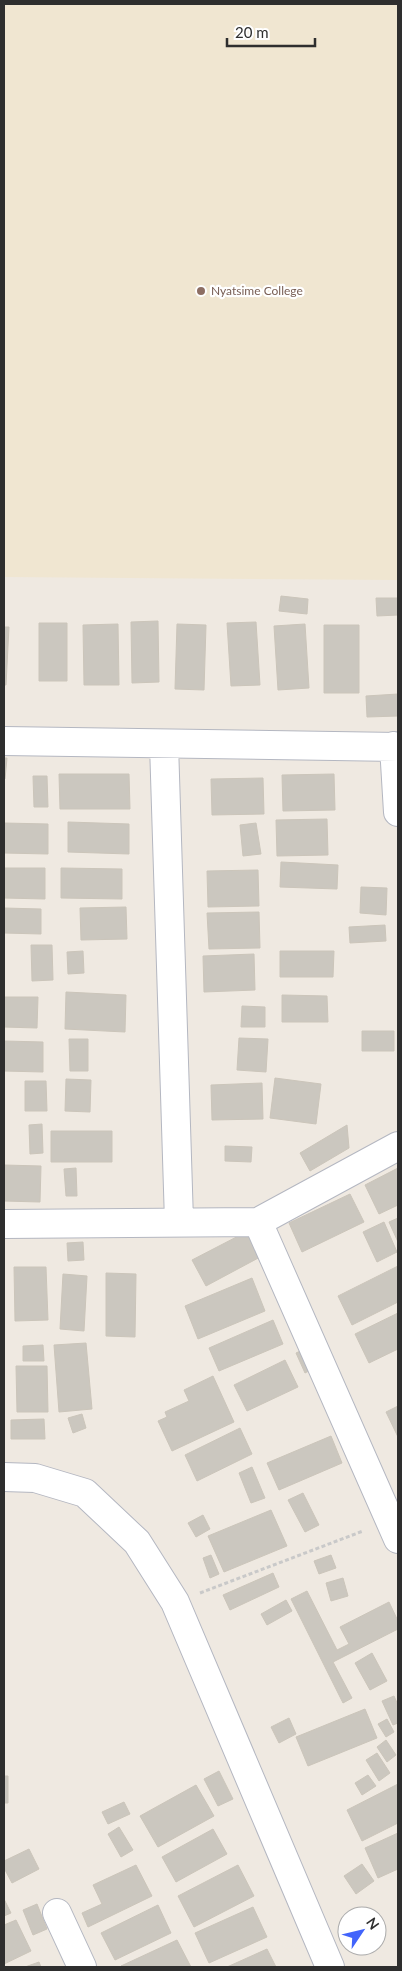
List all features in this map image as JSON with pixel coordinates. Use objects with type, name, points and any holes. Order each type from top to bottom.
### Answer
[{"type":"street","points":[[4,741],[396,746],[398,812]]},
{"type":"street","points":[[164,744],[179,1221]]},
{"type":"street","points":[[4,1224],[179,1221],[258,1222],[398,1146]]},
{"type":"street","points":[[258,1222],[394,1530]]},
{"type":"street","points":[[4,1478],[36,1478],[85,1493],[137,1542],[176,1602],[330,1967]]},
{"type":"street","points":[[57,1913],[82,1967]]},
{"type":"path","points":[[176,1602],[394,1530]]},
{"type":"shaded area","name":"Nyatsime College","points":[[4,4],[398,4],[398,580],[4,577]]},
{"type":"building","points":[[281,596],[308,599],[307,614],[279,611]]},
{"type":"building","points":[[376,598],[398,598],[398,615],[377,616]]},
{"type":"building","points":[[158,621],[159,682],[132,683],[131,622]]},
{"type":"building","points":[[256,622],[260,685],[231,686],[227,623]]},
{"type":"building","points":[[39,623],[67,623],[67,681],[39,681]]},
{"type":"building","points":[[118,624],[119,685],[84,685],[83,625]]},
{"type":"building","points":[[177,624],[206,625],[204,690],[175,689]]},
{"type":"building","points":[[305,624],[309,688],[278,690],[274,626]]},
{"type":"building","points":[[324,625],[359,625],[359,693],[324,693]]},
{"type":"building","points":[[4,627],[9,627],[6,685],[4,685]]},
{"type":"building","points":[[398,694],[398,716],[367,717],[366,696]]},
{"type":"building","points":[[4,758],[7,758],[5,779],[4,779]]},
{"type":"building","points":[[59,774],[129,774],[130,809],[60,809]]},
{"type":"building","points":[[334,774],[335,810],[283,811],[282,775]]},
{"type":"building","points":[[33,776],[47,776],[48,807],[34,807]]},
{"type":"building","points":[[263,778],[264,814],[212,815],[211,779]]},
{"type":"building","points":[[327,819],[328,855],[277,856],[276,820]]},
{"type":"building","points":[[68,822],[129,824],[129,854],[68,852]]},
{"type":"building","points":[[4,823],[48,824],[48,854],[4,853]]},
{"type":"building","points":[[256,823],[261,854],[243,856],[240,825]]},
{"type":"building","points":[[281,862],[338,865],[337,889],[280,887]]},
{"type":"building","points":[[4,868],[45,868],[45,899],[4,898]]},
{"type":"building","points":[[61,868],[122,869],[122,899],[61,898]]},
{"type":"building","points":[[258,870],[259,906],[208,907],[207,871]]},
{"type":"building","points":[[361,887],[387,888],[386,915],[360,913]]},
{"type":"building","points":[[126,907],[127,939],[81,940],[80,908]]},
{"type":"building","points":[[4,908],[41,909],[41,934],[4,933]]},
{"type":"building","points":[[259,912],[260,948],[209,949],[207,913]]},
{"type":"building","points":[[385,925],[386,941],[350,943],[349,927]]},
{"type":"building","points":[[31,945],[52,945],[53,980],[32,981]]},
{"type":"building","points":[[83,951],[84,973],[68,974],[67,952]]},
{"type":"building","points":[[280,951],[334,951],[333,977],[280,977]]},
{"type":"building","points":[[254,954],[255,990],[204,992],[203,956]]},
{"type":"building","points":[[66,992],[126,995],[125,1032],[65,1029]]},
{"type":"building","points":[[282,995],[327,996],[328,1022],[282,1022]]},
{"type":"building","points":[[4,997],[38,997],[37,1028],[4,1027]]},
{"type":"building","points":[[242,1006],[265,1007],[265,1027],[241,1027]]},
{"type":"building","points":[[362,1031],[394,1031],[394,1051],[362,1051]]},
{"type":"building","points":[[239,1038],[268,1039],[266,1072],[237,1070]]},
{"type":"building","points":[[69,1039],[88,1039],[88,1071],[70,1071]]},
{"type":"building","points":[[4,1041],[43,1042],[43,1072],[4,1071]]},
{"type":"building","points":[[275,1078],[321,1084],[316,1124],[270,1118]]},
{"type":"building","points":[[66,1079],[91,1080],[90,1112],[65,1111]]},
{"type":"building","points":[[25,1081],[46,1081],[47,1111],[25,1111]]},
{"type":"building","points":[[262,1083],[263,1119],[212,1120],[211,1085]]},
{"type":"building","points":[[42,1124],[43,1153],[30,1154],[29,1125]]},
{"type":"building","points":[[347,1125],[349,1148],[310,1171],[300,1153]]},
{"type":"building","points":[[51,1131],[112,1131],[112,1162],[51,1162]]},
{"type":"building","points":[[225,1146],[252,1147],[251,1162],[225,1161]]},
{"type":"building","points":[[4,1165],[41,1166],[40,1202],[4,1201]]},
{"type":"building","points":[[76,1168],[77,1196],[66,1196],[64,1169]]},
{"type":"building","points":[[398,1168],[398,1205],[379,1214],[365,1185]]},
{"type":"building","points":[[350,1194],[364,1222],[302,1252],[289,1223]]},
{"type":"building","points":[[398,1218],[398,1242],[389,1222]]},
{"type":"building","points":[[384,1222],[397,1252],[377,1262],[363,1232]]},
{"type":"building","points":[[248,1231],[262,1256],[206,1286],[192,1260]]},
{"type":"building","points":[[83,1242],[84,1260],[68,1261],[67,1243]]},
{"type":"building","points":[[398,1266],[398,1302],[352,1325],[338,1296]]},
{"type":"building","points":[[14,1267],[46,1267],[48,1320],[15,1321]]},
{"type":"building","points":[[106,1273],[136,1274],[135,1337],[106,1336]]},
{"type":"building","points":[[63,1274],[87,1276],[84,1331],[60,1329]]},
{"type":"building","points":[[252,1278],[265,1311],[198,1339],[185,1306]]},
{"type":"building","points":[[398,1313],[398,1349],[369,1363],[355,1334]]},
{"type":"building","points":[[273,1320],[283,1344],[219,1371],[209,1348]]},
{"type":"building","points":[[86,1343],[92,1409],[59,1412],[54,1345]]},
{"type":"building","points":[[43,1345],[44,1361],[23,1361],[23,1346]]},
{"type":"building","points":[[309,1347],[318,1366],[305,1373],[296,1353]]},
{"type":"building","points":[[285,1360],[298,1387],[247,1411],[234,1385]]},
{"type":"building","points":[[16,1366],[47,1366],[48,1412],[17,1412]]},
{"type":"building","points":[[213,1376],[234,1422],[172,1451],[158,1421],[167,1417],[165,1412],[189,1401],[184,1390]]},
{"type":"building","points":[[398,1406],[398,1437],[386,1412]]},
{"type":"building","points":[[82,1414],[86,1428],[73,1433],[68,1418]]},
{"type":"building","points":[[44,1419],[45,1439],[11,1439],[11,1420]]},
{"type":"building","points":[[240,1428],[252,1454],[197,1481],[185,1455]]},
{"type":"building","points":[[331,1436],[342,1463],[279,1490],[267,1463]]},
{"type":"building","points":[[252,1467],[265,1498],[251,1503],[239,1473]]},
{"type":"building","points":[[303,1493],[319,1525],[305,1532],[288,1500]]},
{"type":"building","points":[[271,1510],[287,1546],[224,1572],[208,1536]]},
{"type":"building","points":[[203,1515],[210,1529],[196,1537],[188,1523]]},
{"type":"building","points":[[211,1555],[219,1574],[210,1578],[203,1558]]},
{"type":"building","points":[[331,1555],[336,1568],[319,1574],[314,1561]]},
{"type":"building","points":[[273,1573],[279,1587],[230,1610],[223,1595]]},
{"type":"building","points":[[343,1578],[348,1596],[331,1601],[326,1583]]},
{"type":"building","points":[[307,1591],[337,1650],[349,1644],[340,1627],[389,1602],[398,1621],[398,1629],[333,1662],[352,1698],[343,1703],[291,1599]]},
{"type":"building","points":[[286,1600],[292,1611],[267,1625],[261,1614]]},
{"type":"building","points":[[372,1653],[387,1681],[370,1690],[355,1663]]},
{"type":"building","points":[[394,1696],[398,1705],[398,1723],[393,1725],[382,1701]]},
{"type":"building","points":[[365,1709],[377,1738],[308,1766],[296,1737]]},
{"type":"building","points":[[289,1718],[296,1734],[279,1743],[271,1727]]},
{"type":"building","points":[[387,1719],[394,1732],[386,1737],[378,1724]]},
{"type":"building","points":[[386,1740],[396,1755],[387,1762],[377,1747]]},
{"type":"building","points":[[377,1753],[390,1773],[379,1781],[366,1760]]},
{"type":"building","points":[[219,1771],[233,1799],[218,1806],[204,1779]]},
{"type":"building","points":[[368,1775],[376,1786],[362,1795],[355,1783]]},
{"type":"building","points":[[4,1776],[8,1776],[8,1803],[4,1803]]},
{"type":"building","points":[[398,1784],[398,1823],[362,1841],[347,1810]]},
{"type":"building","points":[[196,1785],[214,1816],[158,1847],[140,1816]]},
{"type":"building","points":[[124,1802],[130,1814],[108,1824],[102,1812]]},
{"type":"building","points":[[119,1827],[133,1850],[121,1857],[108,1834]]},
{"type":"building","points":[[213,1829],[227,1854],[176,1882],[162,1857]]},
{"type":"building","points":[[398,1833],[398,1869],[378,1878],[365,1848]]},
{"type":"building","points":[[29,1849],[39,1869],[12,1883],[4,1868],[4,1861]]},
{"type":"building","points":[[362,1864],[374,1881],[356,1894],[344,1876]]},
{"type":"building","points":[[136,1865],[152,1896],[88,1927],[82,1913],[102,1904],[93,1885]]},
{"type":"building","points":[[238,1865],[254,1896],[194,1927],[178,1896]]},
{"type":"building","points":[[4,1899],[11,1913],[4,1916]]},
{"type":"building","points":[[37,1904],[47,1929],[33,1935],[23,1910]]},
{"type":"building","points":[[158,1905],[171,1933],[115,1960],[101,1933]]},
{"type":"building","points":[[253,1907],[267,1937],[209,1963],[195,1933]]},
{"type":"building","points":[[16,1920],[31,1951],[4,1964],[4,1925]]},
{"type":"building","points":[[177,1940],[191,1967],[121,1966]]},
{"type":"building","points":[[267,1949],[276,1967],[227,1967]]},
{"type":"building","points":[[39,1962],[41,1967],[25,1967]]},
{"type":"place","name":"Nyatsime College","points":[[201,291]]}]
